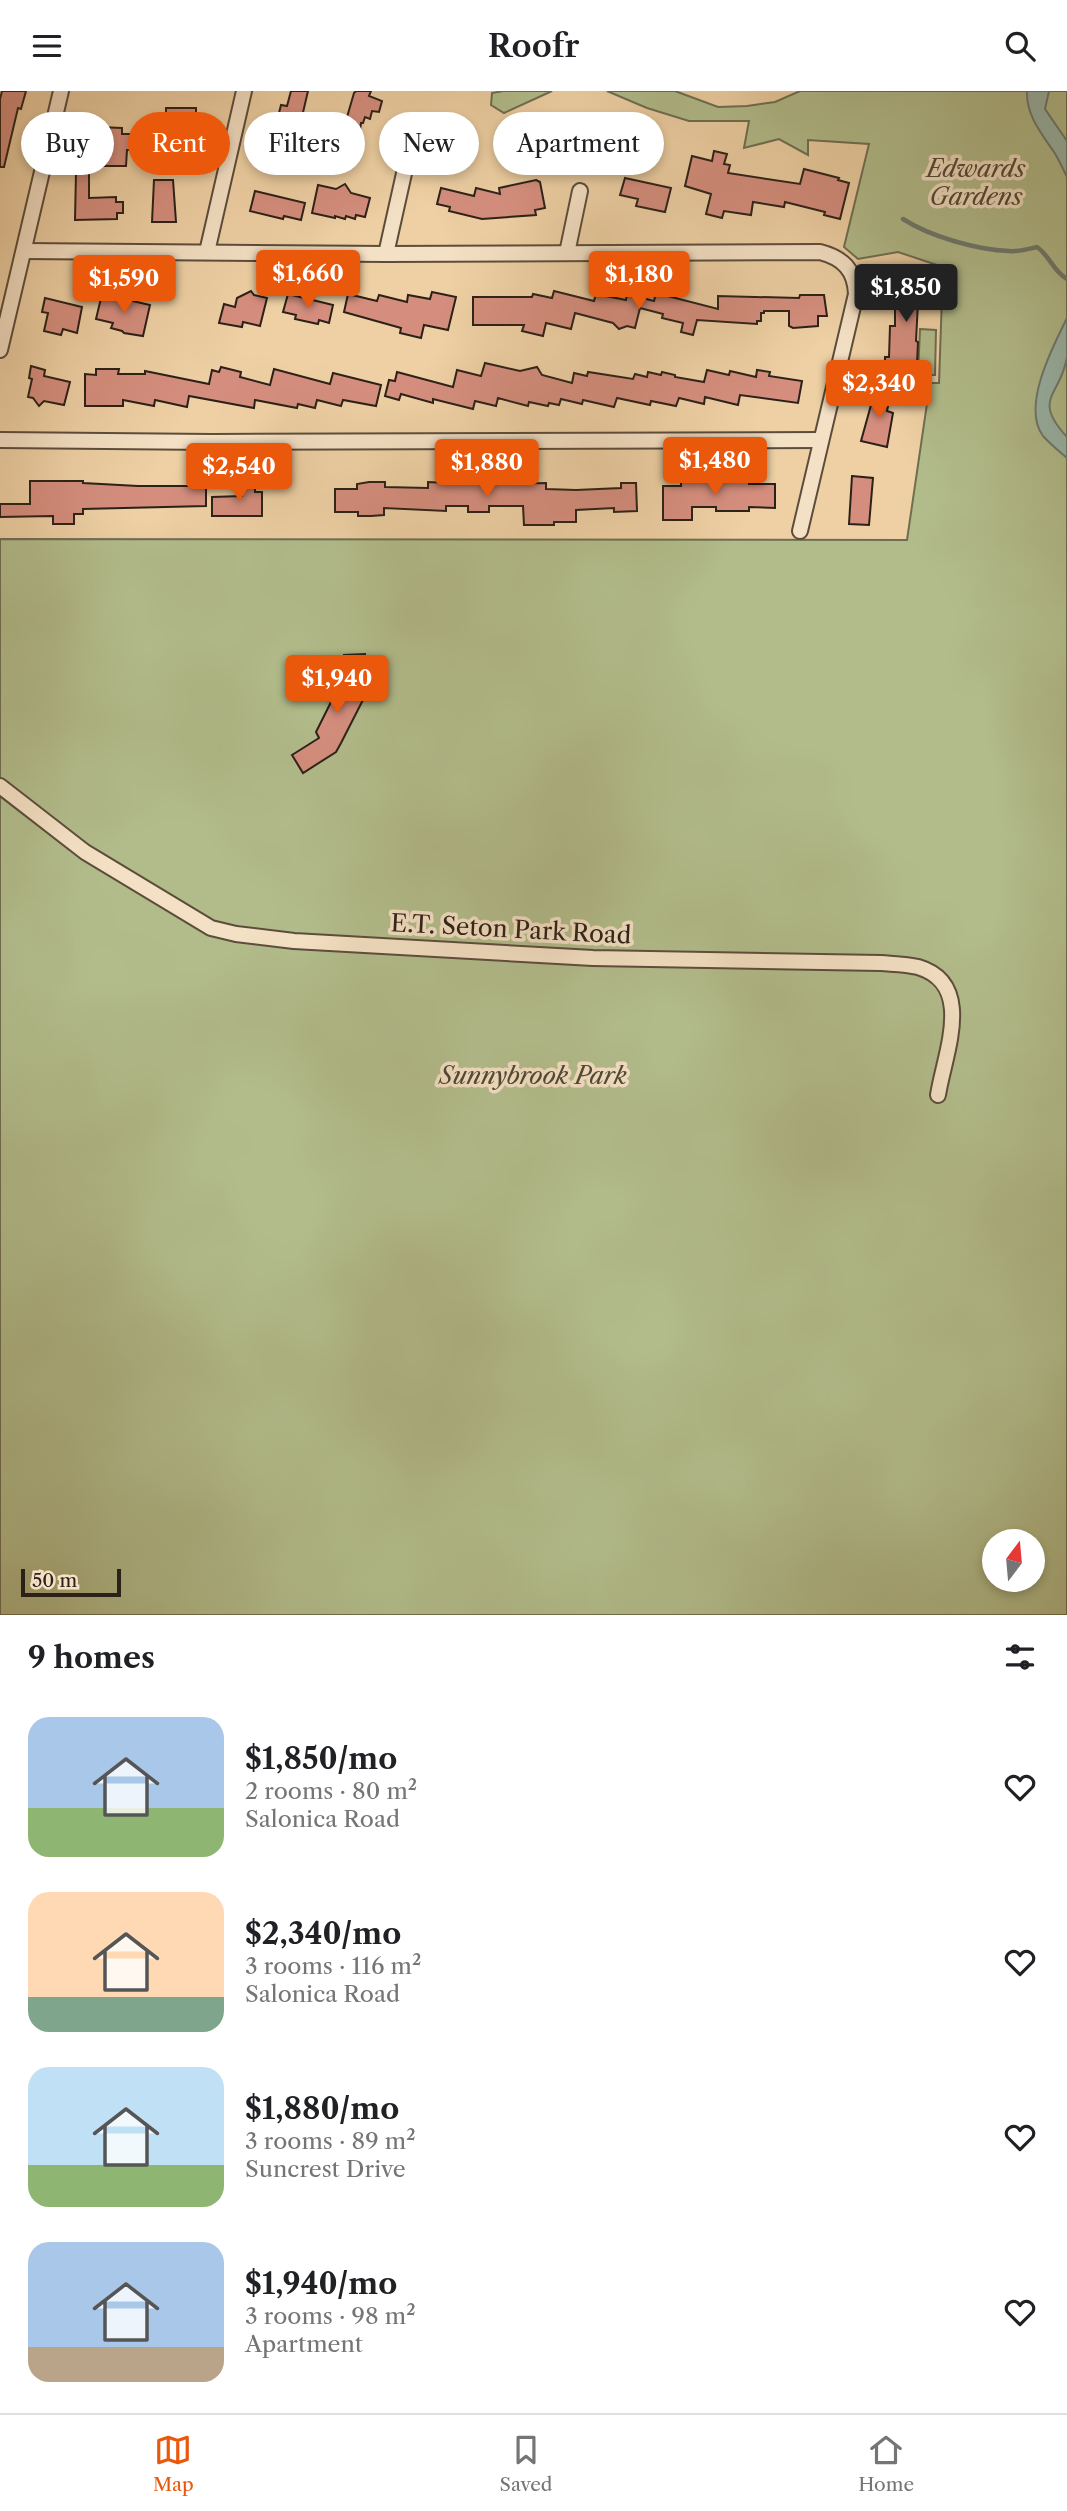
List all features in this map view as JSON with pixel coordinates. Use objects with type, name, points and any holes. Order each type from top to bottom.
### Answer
[{"type":"street","points":[[0,350],[61,91]]},
{"type":"street","points":[[207,252],[244,91]]},
{"type":"street","points":[[386,254],[404,175]]},
{"type":"street","points":[[567,253],[580,191]]},
{"type":"street","points":[[24,251],[820,253],[833,256],[850,270],[856,295],[800,531]]},
{"type":"street","points":[[0,440],[821,440]]},
{"type":"street","name":"E.T. Seton Park Road","points":[[0,786],[85,852],[211,928],[236,934],[294,941],[593,958],[881,963],[918,967],[932,973],[944,983],[951,999],[954,1017],[938,1095]]},
{"type":"green space","points":[[552,91],[506,112],[491,105],[492,93]]},
{"type":"green space","name":"Sunnybrook Park","points":[[607,91],[675,91],[718,107],[775,102],[800,91],[1067,91],[1067,1615],[0,1615],[0,539],[907,540],[930,383],[939,383],[943,267],[898,252],[858,259],[844,247],[869,144],[808,140],[808,155],[779,139],[744,148],[749,121],[689,121]]},
{"type":"green space","points":[[920,329],[936,330],[935,375],[918,375]]},
{"type":"shaded area","points":[[1027,91],[1049,91],[1045,109],[1067,141],[1067,177],[1032,116]]},
{"type":"shaded area","points":[[1067,318],[1067,357],[1050,405],[1056,424],[1067,437],[1067,458],[1043,436],[1037,424],[1036,409],[1041,377]]},
{"type":"building","points":[[2,91],[26,91],[21,109],[18,108],[4,167],[0,167],[0,99]]},
{"type":"building","points":[[291,91],[308,91],[303,112],[279,112],[281,105],[287,106]]},
{"type":"building","points":[[371,91],[369,96],[382,101],[379,112],[372,111],[370,119],[365,117],[365,112],[348,112],[354,93]]},
{"type":"building","points":[[166,108],[196,108],[196,112],[166,112]]},
{"type":"building","points":[[114,128],[122,128],[122,134],[128,134],[126,166],[114,166]]},
{"type":"building","points":[[714,151],[727,154],[724,164],[730,165],[728,173],[800,184],[804,169],[849,183],[840,219],[824,215],[825,212],[785,202],[784,207],[753,202],[751,215],[724,211],[722,218],[706,214],[711,194],[685,186],[692,156],[712,161]]},
{"type":"building","points":[[76,175],[89,175],[89,198],[116,197],[116,202],[123,202],[123,213],[117,213],[117,219],[75,220]]},
{"type":"building","points":[[625,178],[671,188],[665,212],[636,206],[638,199],[620,195]]},
{"type":"building","points":[[154,180],[173,180],[176,222],[152,222]]},
{"type":"building","points":[[536,180],[540,182],[545,208],[535,210],[536,215],[482,219],[449,211],[450,207],[437,204],[441,188],[474,196],[476,188],[500,194],[499,188]]},
{"type":"building","points":[[345,184],[351,193],[370,198],[365,217],[356,215],[355,219],[346,216],[345,219],[312,213],[318,185],[336,189]]},
{"type":"building","points":[[255,191],[305,203],[301,220],[284,216],[283,219],[250,211]]},
{"type":"building","points":[[919,273],[919,286],[929,285],[929,302],[918,302],[917,364],[914,373],[885,372],[885,357],[889,357],[890,326],[895,326],[895,274]]},
{"type":"building","points":[[251,291],[254,295],[267,298],[260,326],[243,322],[242,327],[219,323],[224,304],[235,307],[237,298]]},
{"type":"building","points":[[554,291],[594,301],[596,294],[626,300],[627,294],[654,301],[656,293],[718,309],[718,296],[799,298],[800,295],[824,295],[827,316],[818,316],[818,326],[793,328],[789,326],[789,311],[764,311],[757,324],[697,320],[693,335],[681,332],[683,323],[662,318],[663,314],[640,308],[635,328],[627,326],[619,329],[613,323],[575,313],[571,329],[546,323],[543,336],[522,331],[524,325],[473,325],[473,297],[532,297],[533,294],[552,298]]},
{"type":"building","points":[[432,292],[456,297],[448,330],[424,325],[421,338],[400,333],[401,328],[344,312],[348,294],[377,301],[379,295],[407,302],[408,295],[430,299]]},
{"type":"building","points":[[102,294],[150,305],[143,336],[124,333],[111,328],[113,323],[96,319]]},
{"type":"building","points":[[288,294],[333,305],[329,323],[319,320],[318,324],[295,319],[296,315],[283,312]]},
{"type":"building","points":[[45,298],[82,307],[77,333],[63,329],[61,335],[44,331],[48,313],[42,312]]},
{"type":"building","points":[[485,363],[520,371],[537,367],[542,375],[572,383],[574,373],[587,376],[588,372],[633,379],[635,374],[647,377],[648,372],[661,375],[662,372],[704,382],[707,370],[729,375],[730,371],[756,377],[757,370],[770,372],[769,376],[802,381],[798,403],[740,395],[738,405],[705,397],[704,404],[679,398],[676,406],[651,401],[650,405],[617,398],[614,407],[583,400],[582,404],[561,399],[559,405],[529,402],[528,406],[498,398],[496,406],[475,401],[473,409],[433,399],[433,403],[401,394],[399,400],[385,396],[389,380],[395,381],[397,372],[453,387],[457,370],[481,376]]},
{"type":"building","points":[[31,366],[45,370],[44,376],[70,382],[64,405],[44,401],[39,406],[33,398],[28,397],[32,379],[29,378]]},
{"type":"building","points":[[221,367],[241,372],[240,377],[270,385],[274,369],[330,384],[333,373],[381,385],[376,406],[343,400],[341,406],[317,400],[315,408],[298,404],[297,408],[255,400],[254,408],[189,396],[187,407],[155,400],[154,406],[123,400],[123,406],[85,406],[85,374],[96,375],[96,369],[119,369],[118,374],[145,374],[145,371],[209,384],[212,370],[219,372]]},
{"type":"building","points":[[876,387],[891,391],[887,411],[893,413],[887,447],[861,441]]},
{"type":"building","points":[[852,476],[873,478],[869,525],[849,524]]},
{"type":"building","points":[[749,480],[749,484],[775,484],[775,508],[749,507],[749,511],[716,511],[716,507],[692,507],[692,520],[663,520],[663,486],[681,486],[681,481]]},
{"type":"building","points":[[30,481],[83,481],[138,486],[191,486],[191,483],[206,483],[206,506],[83,509],[83,514],[74,514],[74,524],[53,524],[53,516],[0,517],[0,504],[30,504]]},
{"type":"building","points":[[385,482],[385,487],[428,488],[428,482],[546,483],[546,489],[576,490],[621,488],[621,483],[636,483],[637,511],[614,512],[614,508],[576,510],[576,522],[554,522],[554,525],[524,525],[523,506],[489,506],[489,512],[468,512],[468,506],[446,506],[446,511],[384,508],[384,515],[371,516],[358,516],[358,512],[335,512],[335,489],[357,489],[357,484]]},
{"type":"building","points":[[242,483],[255,483],[255,492],[262,492],[262,516],[212,516],[212,497],[242,496]]},
{"type":"building","points":[[365,654],[366,694],[341,743],[336,752],[303,773],[292,755],[319,738],[316,732],[338,688],[345,688],[344,655]]},
{"type":"waterway","points":[[903,219],[940,236],[983,248],[1012,251],[1037,247],[1067,279]]},
{"type":"park label","name":"Edwards Gardens","points":[[976,182]]}]
